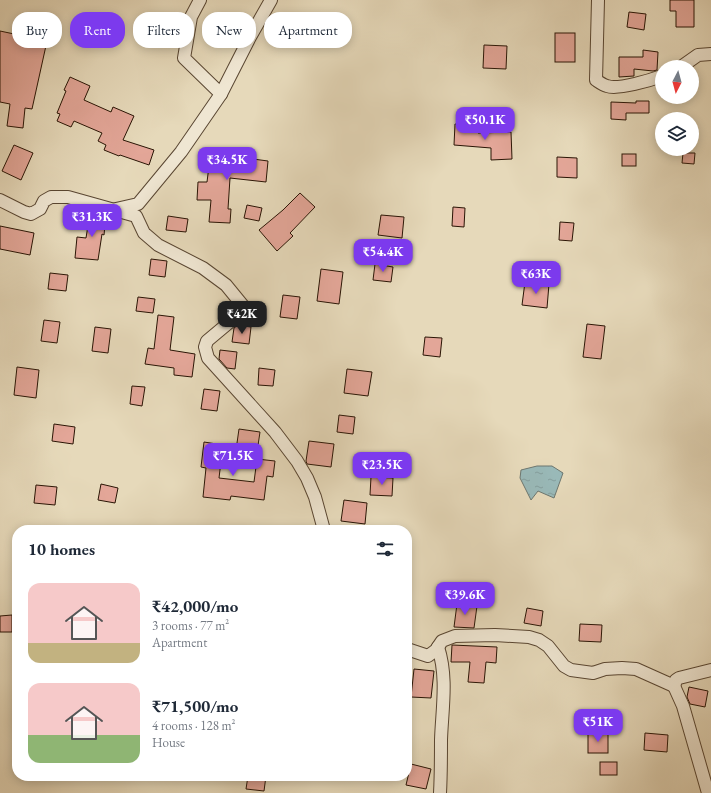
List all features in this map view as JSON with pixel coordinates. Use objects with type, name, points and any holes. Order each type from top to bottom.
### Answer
[{"type":"street","points":[[200,0],[191,17],[184,58],[221,94]]},
{"type":"street","points":[[114,210],[138,204],[181,152],[221,94],[250,37],[272,0]]},
{"type":"street","points":[[598,0],[596,80],[607,87],[622,86],[655,79]]},
{"type":"street","points":[[691,60],[698,55],[711,54]]},
{"type":"street","points":[[0,200],[31,214],[40,209],[44,200],[51,197],[68,197],[136,216],[144,233],[158,245],[203,268],[226,285],[244,307],[244,310],[207,341],[205,347],[208,358],[275,432],[297,461],[307,478],[315,497],[323,525]]},
{"type":"street","points":[[412,651],[428,656],[442,641],[455,636],[495,635],[529,638],[539,640],[548,646],[564,666],[571,670],[593,673],[610,668],[636,669],[674,686],[683,706],[708,793]]},
{"type":"street","points":[[438,647],[441,658],[445,694],[441,740],[442,774],[440,793]]},
{"type":"street","points":[[674,686],[676,680],[679,678],[711,670]]},
{"type":"water","points":[[537,466],[552,466],[563,473],[554,498],[538,491],[531,500],[520,478],[521,470]]},
{"type":"building","points":[[670,0],[694,0],[694,27],[676,27],[676,11],[670,11]]},
{"type":"building","points":[[629,12],[646,14],[644,30],[627,27]]},
{"type":"building","points":[[0,31],[12,34],[12,48],[45,48],[32,109],[25,108],[23,128],[7,126],[10,104],[0,102]]},
{"type":"building","points":[[555,33],[575,33],[575,62],[555,62]]},
{"type":"building","points":[[484,45],[507,46],[506,69],[483,68]]},
{"type":"building","points":[[643,50],[658,52],[658,60],[655,60],[655,70],[634,69],[634,76],[619,77],[619,57],[643,57]]},
{"type":"building","points":[[70,77],[90,86],[84,100],[111,112],[113,107],[134,116],[123,140],[154,150],[149,165],[104,150],[106,145],[98,141],[102,133],[74,121],[71,127],[57,121],[60,114],[57,113],[66,91],[64,90]]},
{"type":"building","points":[[636,101],[649,101],[649,113],[626,113],[626,120],[611,119],[611,102],[636,103]]},
{"type":"building","points":[[455,124],[478,125],[478,133],[511,132],[512,159],[491,160],[491,148],[454,145]]},
{"type":"building","points":[[14,145],[33,153],[21,180],[2,171]]},
{"type":"building","points":[[211,150],[230,153],[230,156],[268,161],[266,182],[230,178],[228,209],[231,209],[230,223],[209,222],[211,200],[197,200],[198,182],[207,182]]},
{"type":"building","points":[[622,154],[636,154],[636,166],[622,166]]},
{"type":"building","points":[[683,156],[695,156],[694,164],[682,163]]},
{"type":"building","points":[[557,157],[577,158],[577,178],[557,177]]},
{"type":"building","points":[[300,193],[315,207],[290,233],[293,236],[277,251],[259,230],[283,210]]},
{"type":"building","points":[[247,205],[262,208],[259,221],[244,218]]},
{"type":"building","points":[[453,207],[465,208],[464,227],[452,226]]},
{"type":"building","points":[[90,213],[106,215],[104,235],[102,234],[98,260],[75,258],[77,237],[86,238]]},
{"type":"building","points":[[381,215],[404,217],[402,238],[378,235]]},
{"type":"building","points":[[168,216],[188,219],[186,232],[166,230]]},
{"type":"building","points":[[560,222],[574,223],[572,241],[559,240]]},
{"type":"building","points":[[0,226],[34,233],[30,255],[0,249]]},
{"type":"building","points":[[151,259],[167,261],[165,277],[149,275]]},
{"type":"building","points":[[375,264],[393,267],[391,282],[373,280]]},
{"type":"building","points":[[321,269],[343,272],[339,304],[317,301]]},
{"type":"building","points":[[50,273],[68,275],[66,291],[48,289]]},
{"type":"building","points":[[525,282],[549,284],[547,308],[522,305]]},
{"type":"building","points":[[283,295],[300,297],[297,319],[280,317]]},
{"type":"building","points":[[138,297],[155,299],[153,313],[136,311]]},
{"type":"building","points":[[158,315],[174,317],[170,350],[195,354],[192,377],[174,375],[174,368],[145,364],[148,348],[154,349]]},
{"type":"building","points":[[44,320],[60,322],[57,343],[41,341]]},
{"type":"building","points":[[587,324],[605,326],[601,359],[583,357]]},
{"type":"building","points":[[238,325],[251,327],[249,344],[232,342],[234,328]]},
{"type":"building","points":[[95,327],[111,329],[108,353],[92,351]]},
{"type":"building","points":[[425,337],[442,338],[440,357],[423,355]]},
{"type":"building","points":[[220,350],[237,352],[235,369],[227,368],[219,359]]},
{"type":"building","points":[[17,367],[39,370],[36,398],[14,395]]},
{"type":"building","points":[[259,368],[275,370],[273,386],[258,385]]},
{"type":"building","points":[[347,369],[372,372],[368,396],[344,393]]},
{"type":"building","points":[[132,386],[145,387],[142,406],[130,404]]},
{"type":"building","points":[[204,389],[220,391],[217,411],[201,409]]},
{"type":"building","points":[[339,415],[355,417],[353,434],[337,432]]},
{"type":"building","points":[[54,424],[75,427],[73,444],[52,441]]},
{"type":"building","points":[[239,429],[260,432],[257,452],[236,450]]},
{"type":"building","points":[[309,441],[334,444],[331,467],[307,464],[306,461]]},
{"type":"building","points":[[204,442],[223,445],[219,478],[254,482],[257,459],[275,461],[273,477],[267,476],[264,500],[231,496],[230,500],[203,497],[206,468],[201,467]]},
{"type":"building","points":[[371,477],[393,478],[392,496],[370,495]]},
{"type":"building","points":[[101,484],[118,488],[115,503],[98,500]]},
{"type":"building","points":[[36,485],[57,487],[55,505],[34,503]]},
{"type":"building","points":[[344,500],[367,503],[365,524],[341,521]]},
{"type":"building","points":[[457,604],[477,606],[474,628],[454,627]]},
{"type":"building","points":[[527,608],[543,611],[541,626],[524,623]]},
{"type":"building","points":[[12,615],[12,632],[0,632],[0,616]]},
{"type":"building","points":[[580,624],[602,625],[601,642],[579,641]]},
{"type":"building","points":[[452,645],[497,647],[496,663],[486,662],[484,683],[468,682],[470,662],[451,662]]},
{"type":"building","points":[[414,669],[434,671],[431,698],[412,697]]},
{"type":"building","points":[[689,687],[708,691],[705,707],[690,704],[687,697]]},
{"type":"building","points":[[588,733],[608,733],[608,753],[588,753]]},
{"type":"building","points":[[645,733],[668,735],[667,752],[644,750]]},
{"type":"building","points":[[600,762],[617,762],[617,775],[600,775]]},
{"type":"building","points":[[412,764],[431,769],[426,789],[406,785],[407,781],[412,781]]},
{"type":"building","points":[[247,781],[265,781],[264,791],[246,789]]}]
